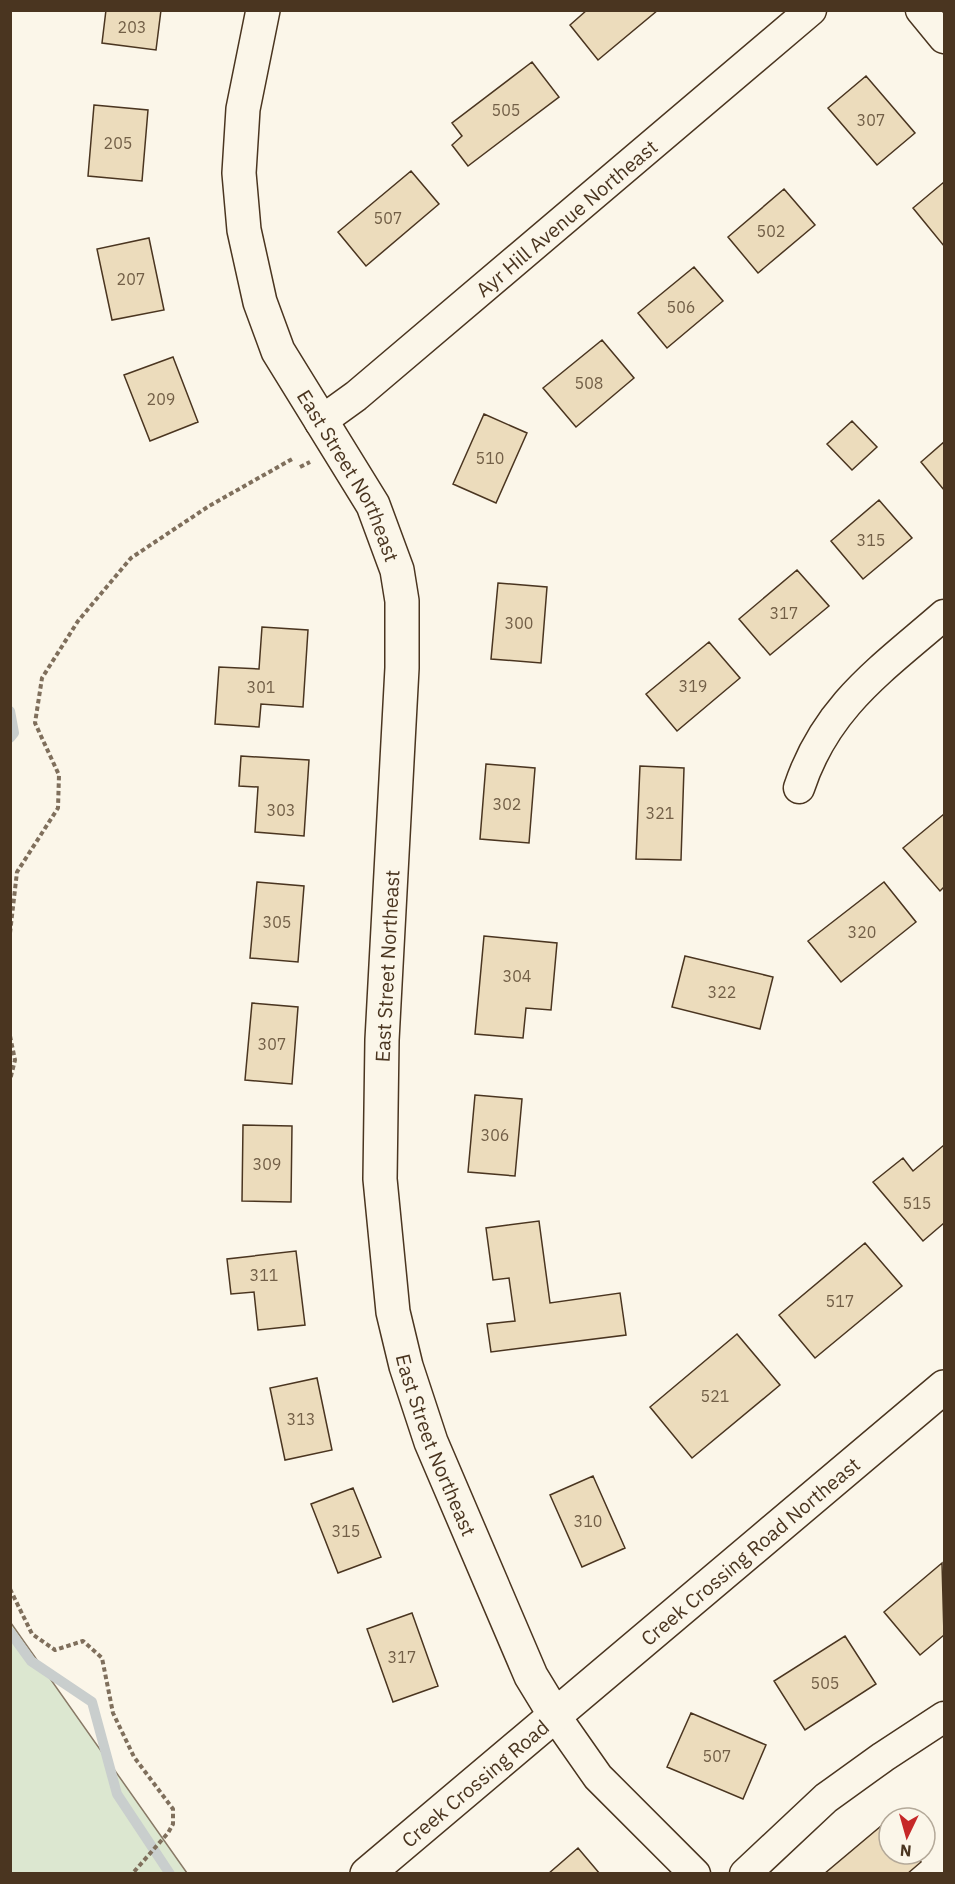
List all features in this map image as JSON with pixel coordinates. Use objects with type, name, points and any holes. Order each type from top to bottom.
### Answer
[{"type":"street","name":"East Street Northeast","points":[[262,10],[243,109],[239,173],[244,230],[260,302],[278,351],[373,505],[397,570],[402,601],[402,668],[382,1040],[380,1179],[393,1312],[406,1366],[431,1442],[531,1676],[598,1777],[695,1874]]},
{"type":"street","name":"Ayr Hill Avenue Northeast","points":[[320,422],[356,396],[811,10]]},
{"type":"street","points":[[921,10],[945,38]]},
{"type":"street","points":[[799,788],[806,767],[826,728],[851,696],[945,615]]},
{"type":"street","name":"Creek Crossing Road Northeast","points":[[556,1716],[945,1387]]},
{"type":"street","name":"Creek Crossing Road","points":[[367,1874],[556,1716]]},
{"type":"street","points":[[745,1874],[826,1798],[883,1756],[945,1717]]},
{"type":"path","points":[[10,933],[17,872],[58,808],[59,775],[35,723],[42,678],[78,621],[131,558],[208,506],[294,458]]},
{"type":"path","points":[[10,1036],[15,1060],[10,1080]]},
{"type":"path","points":[[10,1589],[32,1634],[55,1650],[83,1641],[102,1658],[113,1713],[135,1756],[173,1809],[173,1824],[168,1833],[132,1874]]},
{"type":"green space","points":[[11,1623],[187,1873],[11,1873]]},
{"type":"building","points":[[106,10],[161,10],[156,50],[102,43]]},
{"type":"building","points":[[587,10],[658,10],[598,60],[570,25]]},
{"type":"building","points":[[532,62],[559,97],[468,166],[452,145],[462,136],[452,123]]},
{"type":"building","points":[[866,76],[915,133],[877,165],[828,108]]},
{"type":"building","points":[[94,105],[148,110],[142,181],[88,176]]},
{"type":"building","points":[[411,171],[439,204],[366,266],[338,232]]},
{"type":"building","points":[[944,182],[944,246],[913,208]]},
{"type":"building","points":[[784,189],[815,225],[758,273],[728,237]]},
{"type":"building","points":[[149,238],[164,310],[112,320],[97,249]]},
{"type":"building","points":[[694,267],[723,301],[667,348],[638,313]]},
{"type":"building","points":[[602,340],[634,378],[576,427],[543,388]]},
{"type":"building","points":[[173,357],[198,422],[150,441],[124,375]]},
{"type":"building","points":[[484,414],[527,433],[496,503],[453,484]]},
{"type":"building","points":[[852,421],[877,447],[852,470],[827,444]]},
{"type":"building","points":[[944,442],[944,490],[921,462]]},
{"type":"building","points":[[879,500],[912,538],[863,579],[831,541]]},
{"type":"building","points":[[797,570],[829,606],[770,655],[739,619]]},
{"type":"building","points":[[498,583],[547,587],[541,663],[491,659]]},
{"type":"building","points":[[262,627],[308,630],[303,707],[261,704],[259,727],[215,724],[219,667],[259,669]]},
{"type":"building","points":[[709,642],[740,678],[677,731],[646,694]]},
{"type":"building","points":[[241,756],[309,760],[304,836],[255,832],[258,787],[239,786]]},
{"type":"building","points":[[486,764],[535,768],[529,843],[480,839]]},
{"type":"building","points":[[640,766],[684,768],[681,860],[636,859]]},
{"type":"building","points":[[944,814],[944,887],[940,891],[903,848]]},
{"type":"building","points":[[257,882],[304,886],[298,962],[250,958]]},
{"type":"building","points":[[884,882],[916,922],[841,982],[808,941]]},
{"type":"building","points":[[484,936],[557,943],[551,1010],[526,1008],[523,1038],[475,1034]]},
{"type":"building","points":[[685,956],[773,977],[760,1029],[672,1007]]},
{"type":"building","points":[[252,1003],[298,1007],[292,1084],[245,1080]]},
{"type":"building","points":[[475,1095],[522,1099],[515,1176],[468,1172]]},
{"type":"building","points":[[243,1125],[292,1126],[291,1202],[242,1201]]},
{"type":"building","points":[[944,1145],[944,1223],[923,1241],[873,1182],[903,1158],[913,1171]]},
{"type":"building","points":[[539,1221],[550,1303],[620,1293],[626,1335],[491,1352],[487,1324],[515,1321],[509,1278],[493,1280],[486,1228]]},
{"type":"building","points":[[865,1243],[902,1286],[815,1358],[779,1315]]},
{"type":"building","points":[[296,1251],[305,1325],[258,1330],[254,1292],[231,1294],[227,1259]]},
{"type":"building","points":[[737,1334],[780,1385],[692,1458],[650,1407]]},
{"type":"building","points":[[317,1378],[332,1450],[285,1460],[270,1388]]},
{"type":"building","points":[[593,1476],[625,1548],[582,1567],[550,1495]]},
{"type":"building","points":[[353,1488],[381,1557],[338,1573],[311,1504]]},
{"type":"building","points":[[942,1563],[944,1635],[920,1655],[884,1612]]},
{"type":"building","points":[[412,1613],[438,1686],[393,1702],[367,1629]]},
{"type":"building","points":[[845,1636],[876,1684],[805,1730],[774,1681]]},
{"type":"building","points":[[691,1713],[766,1745],[743,1799],[667,1767]]},
{"type":"building","points":[[877,1829],[877,1866],[916,1866],[907,1874],[824,1874]]},
{"type":"building","points":[[578,1848],[600,1874],[548,1874]]},
{"type":"waterway","points":[[10,711],[14,733],[10,738]]},
{"type":"waterway","points":[[10,1632],[31,1661],[92,1702],[117,1794],[170,1874]]}]
